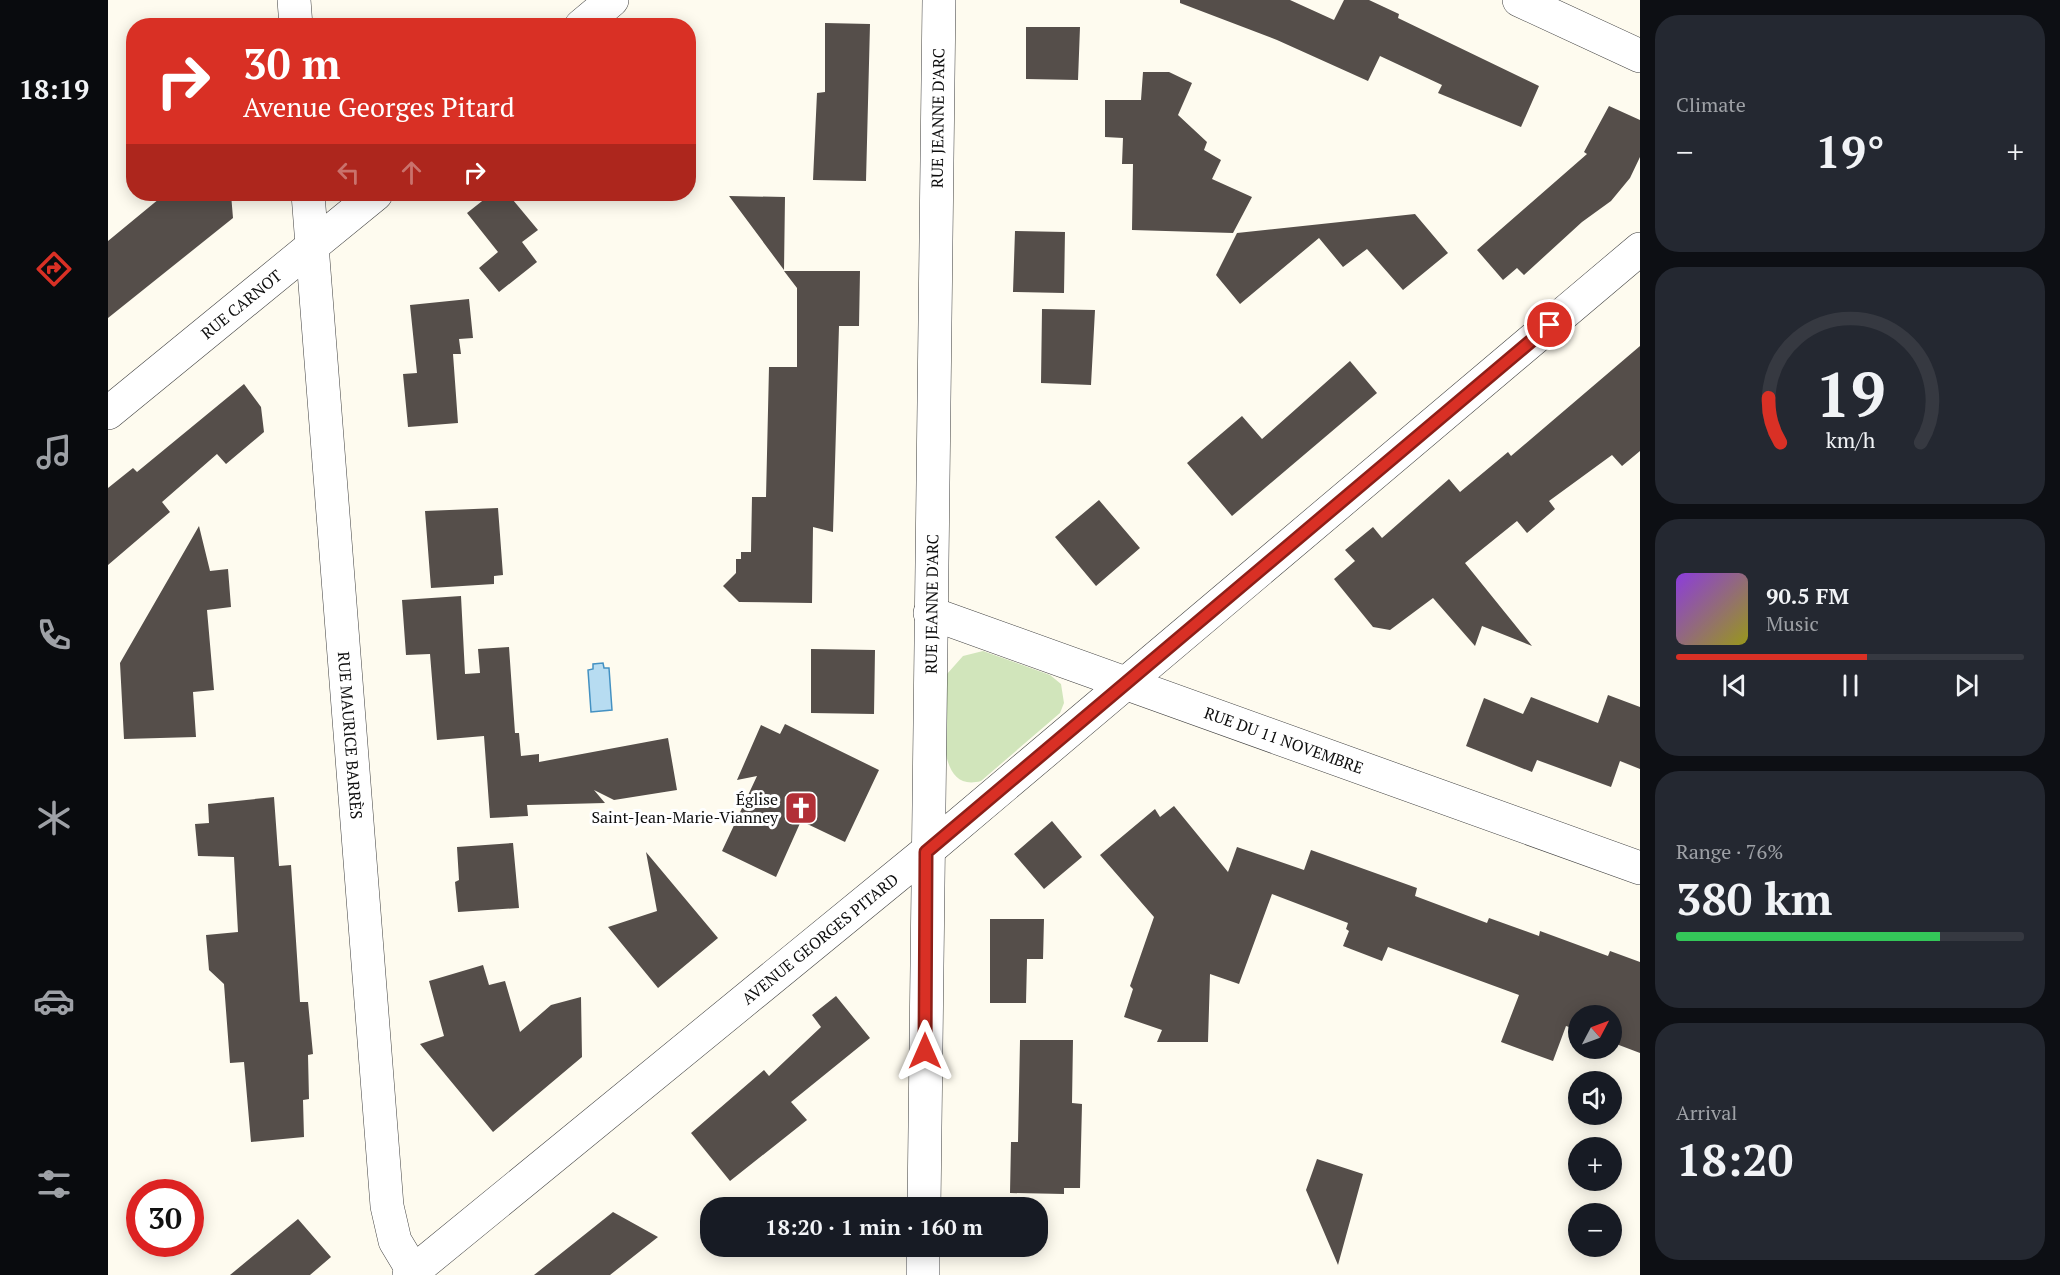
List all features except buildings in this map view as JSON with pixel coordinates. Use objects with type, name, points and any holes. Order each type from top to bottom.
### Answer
[{"type":"street","points":[[294,0],[295,18]]},
{"type":"street","points":[[591,18],[612,0]]},
{"type":"street","name":"RUE JEANNE D'ARC","points":[[924,1197],[926,852],[939,0]]},
{"type":"street","points":[[1519,0],[1640,56]]},
{"type":"street","name":"RUE MAURICE BARRÈS","points":[[308,201],[387,1206],[395,1241],[411,1273]]},
{"type":"street","name":"RUE CARNOT","points":[[108,413],[367,201]]},
{"type":"street","name":"AVENUE GEORGES PITARD","points":[[411,1273],[926,852],[1640,249]]},
{"type":"street","name":"RUE DU 11 NOVEMBRE","points":[[930,613],[1640,868]]},
{"type":"street","points":[[923,1257],[923,1275]]},
{"type":"green space","points":[[983,651],[1050,675],[1061,684],[1064,703],[1060,713],[981,781],[965,782],[954,774],[944,743],[947,674],[963,656]]},
{"type":"water","points":[[603,663],[604,668],[609,668],[612,710],[591,712],[588,670],[593,669],[593,664]]},
{"type":"place","name":"Église Saint-Jean-Marie-Vianney","points":[[801,808]]},
{"type":"route","points":[[925,1051],[926,852],[1550,325]]}]
